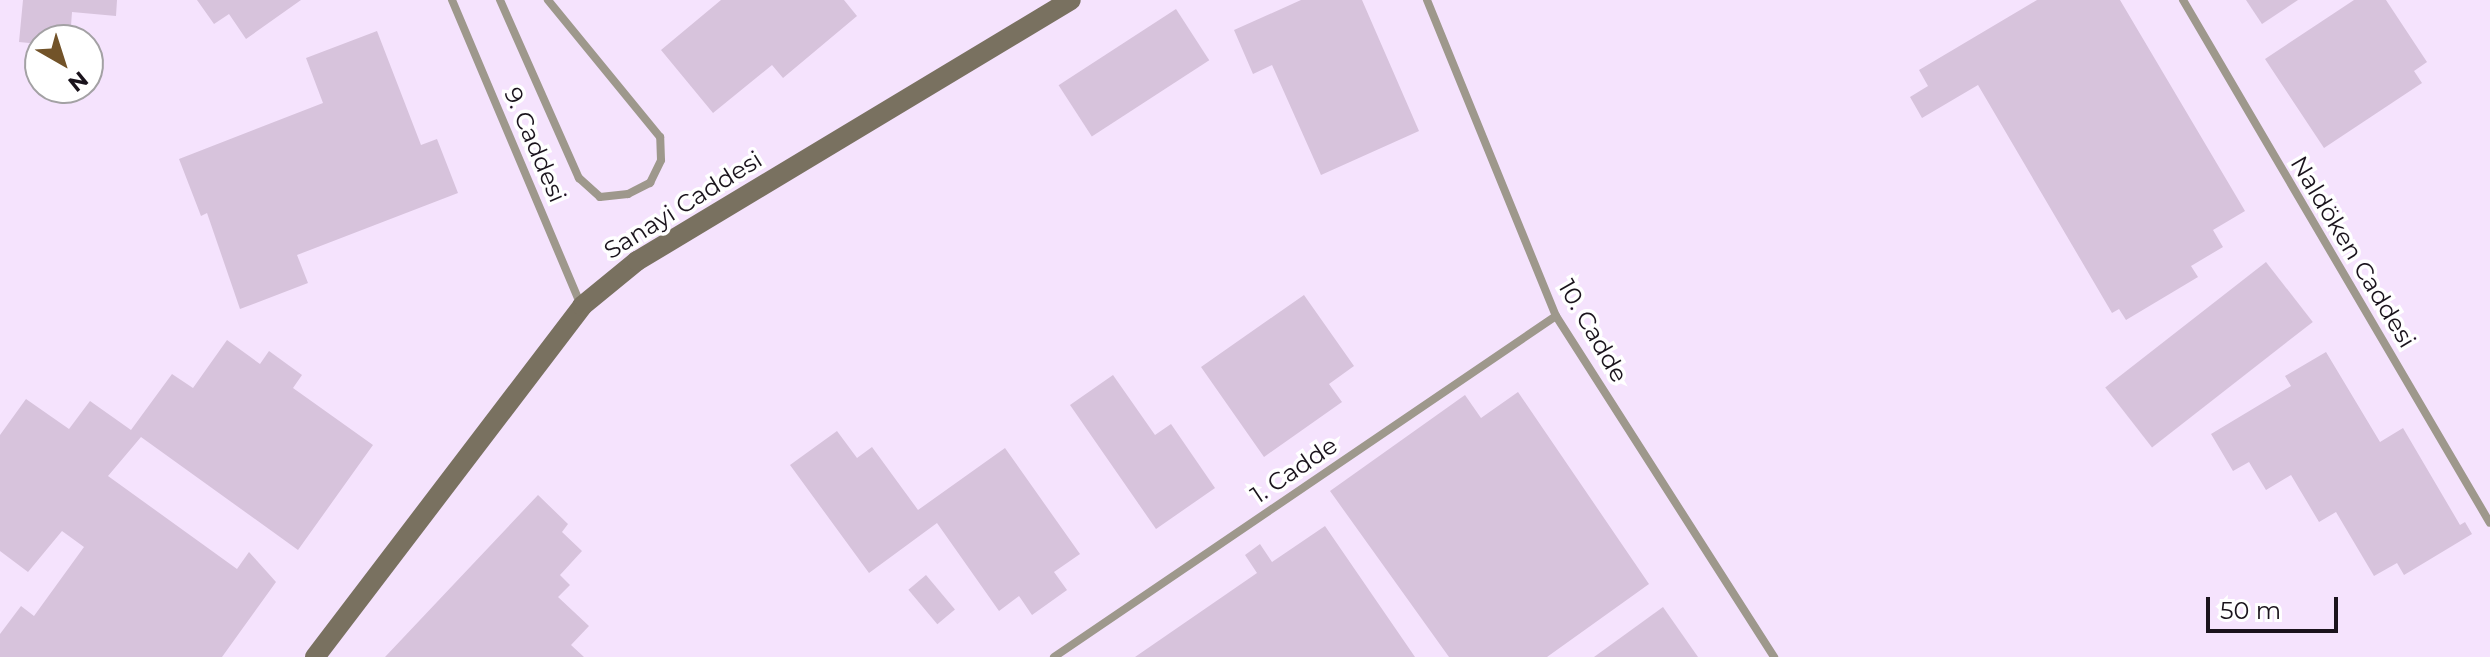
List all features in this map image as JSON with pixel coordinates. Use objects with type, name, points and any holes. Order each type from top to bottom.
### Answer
[{"type":"street","name":"Sanayi Caddesi","points":[[315,657],[582,306],[637,261],[1071,0]]},
{"type":"lane","name":"9. Caddesi","points":[[452,0],[582,306]]},
{"type":"lane","points":[[500,0],[579,178],[600,197],[628,194],[650,183],[661,160],[660,137],[548,0]]},
{"type":"lane","name":"10. Cadde","points":[[1427,0],[1556,316],[1774,657]]},
{"type":"lane","name":"Naldöken Caddesi","points":[[2183,0],[2490,523]]},
{"type":"lane","name":"1. Cadde","points":[[1054,657],[1556,316]]},
{"type":"building","points":[[23,0],[117,0],[116,16],[72,12],[71,24],[24,24],[24,42],[19,42]]},
{"type":"building","points":[[197,0],[301,0],[246,39],[229,14],[214,24]]},
{"type":"building","points":[[721,0],[844,0],[857,16],[783,78],[772,65],[713,113],[661,50]]},
{"type":"building","points":[[1301,0],[1362,0],[1419,131],[1321,175],[1272,65],[1253,74],[1234,30]]},
{"type":"building","points":[[2037,0],[2120,0],[2245,211],[2213,230],[2223,247],[2191,266],[2198,277],[2126,320],[2119,309],[2112,313],[1978,85],[1922,118],[1910,97],[1928,86],[1919,70]]},
{"type":"building","points":[[2246,0],[2298,0],[2262,24]]},
{"type":"building","points":[[2354,0],[2386,0],[2427,62],[2414,71],[2422,83],[2324,148],[2265,59]]},
{"type":"building","points":[[1176,9],[1209,60],[1092,136],[1059,85]]},
{"type":"building","points":[[377,31],[421,145],[437,139],[458,193],[297,255],[308,283],[240,309],[207,213],[201,216],[179,159],[323,103],[306,58]]},
{"type":"building","points":[[2266,262],[2313,322],[2152,447],[2105,388]]},
{"type":"building","points":[[1304,295],[1354,366],[1329,384],[1342,402],[1264,457],[1201,367]]},
{"type":"building","points":[[227,340],[260,364],[269,351],[302,375],[293,388],[373,445],[298,550],[141,437],[108,476],[237,569],[249,552],[276,582],[222,657],[0,657],[0,634],[21,606],[34,616],[84,547],[62,531],[28,572],[0,551],[0,435],[26,399],[69,429],[90,401],[131,430],[172,374],[193,388]]},
{"type":"building","points":[[2326,352],[2380,442],[2403,428],[2460,525],[2465,522],[2472,534],[2404,575],[2397,563],[2374,576],[2336,512],[2319,522],[2291,475],[2266,490],[2249,462],[2233,471],[2211,434],[2291,386],[2285,376]]},
{"type":"building","points":[[1113,375],[1155,435],[1171,424],[1215,488],[1156,529],[1070,405]]},
{"type":"building","points":[[1518,392],[1649,584],[1547,657],[1449,657],[1330,491],[1465,395],[1481,418]]},
{"type":"building","points":[[837,431],[857,458],[872,447],[918,510],[1005,448],[1080,554],[1054,572],[1067,590],[1032,615],[1019,596],[999,611],[937,523],[869,573],[790,465]]},
{"type":"building","points":[[538,495],[568,524],[562,532],[582,551],[560,575],[570,585],[558,597],[589,626],[571,645],[584,657],[385,657]]},
{"type":"building","points":[[1325,526],[1415,657],[1135,657],[1257,573],[1245,555],[1260,544],[1272,562]]},
{"type":"building","points":[[926,575],[955,609],[937,624],[908,590]]},
{"type":"building","points":[[1663,607],[1698,657],[1594,657]]}]
